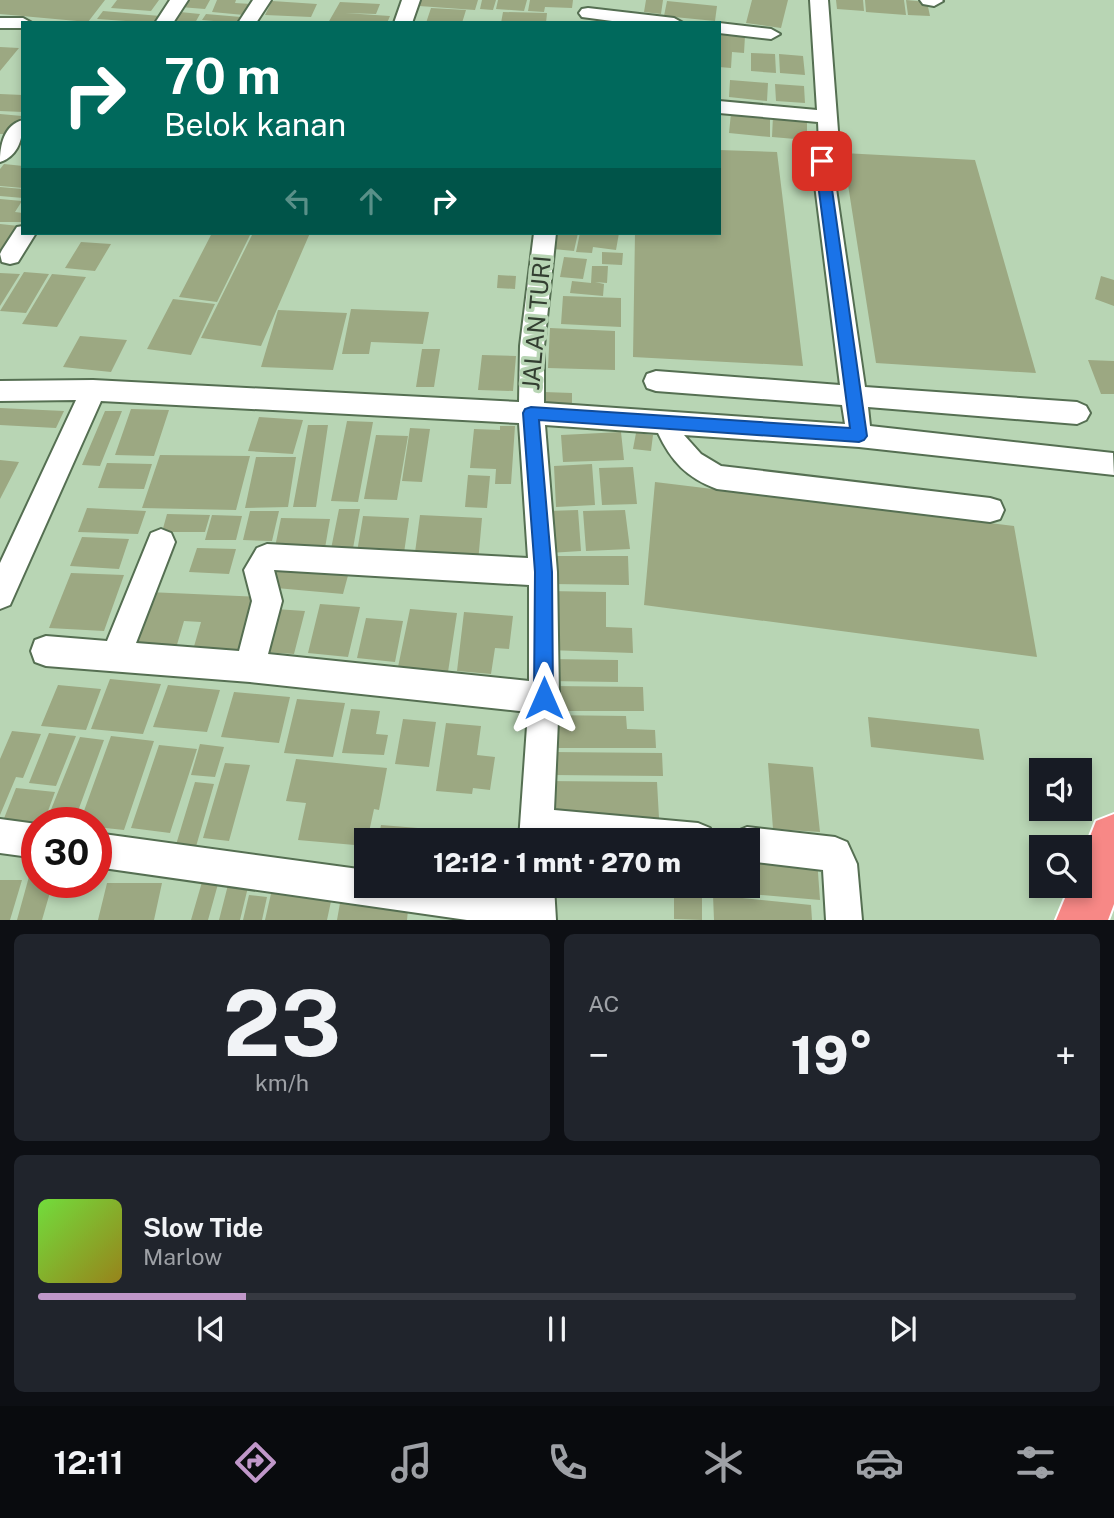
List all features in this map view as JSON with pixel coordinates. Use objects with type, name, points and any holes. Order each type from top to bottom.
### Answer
[{"type":"highway","points":[[1082,919],[1114,839]]},
{"type":"street","points":[[165,21],[179,0]]},
{"type":"street","points":[[248,21],[262,0]]},
{"type":"street","points":[[404,21],[411,0]]},
{"type":"street","points":[[819,0],[827,117],[825,152],[859,436]]},
{"type":"street","points":[[588,12],[658,21]]},
{"type":"street","points":[[0,23],[21,23]]},
{"type":"street","points":[[721,28],[771,34]]},
{"type":"street","points":[[721,107],[827,117]]},
{"type":"street","points":[[0,155],[21,129]]},
{"type":"street","points":[[10,256],[24,235]]},
{"type":"street","name":"JALAN TURI","points":[[531,413],[532,345],[545,235]]},
{"type":"street","points":[[656,382],[1077,413]]},
{"type":"street","points":[[0,595],[93,390]]},
{"type":"street","points":[[0,391],[93,390],[531,413],[859,436],[1113,464]]},
{"type":"street","points":[[531,413],[543,572],[544,698],[536,828]]},
{"type":"street","points":[[667,424],[673,440],[688,462],[717,477],[990,510]]},
{"type":"street","points":[[116,656],[161,542]]},
{"type":"street","points":[[250,667],[267,601],[258,570],[267,557],[543,572]]},
{"type":"street","points":[[46,652],[250,667],[544,698]]},
{"type":"street","points":[[0,836],[21,839]]},
{"type":"street","points":[[760,846],[835,854],[840,864],[844,919]]},
{"type":"street","points":[[112,852],[537,906]]},
{"type":"building","points":[[0,0],[105,0],[89,21],[0,14]]},
{"type":"building","points":[[117,0],[159,0],[151,11],[111,8]]},
{"type":"building","points":[[184,0],[210,0],[205,9],[180,7]]},
{"type":"building","points":[[217,0],[236,0],[235,3],[251,4],[244,15],[212,12]]},
{"type":"building","points":[[421,0],[478,0],[475,10],[419,6]]},
{"type":"building","points":[[482,0],[496,0],[493,10],[480,9]]},
{"type":"building","points":[[498,0],[527,0],[524,11],[496,9]]},
{"type":"building","points":[[530,0],[573,0],[572,8],[545,7],[544,12],[528,11]]},
{"type":"building","points":[[646,0],[663,0],[661,14],[644,12]]},
{"type":"building","points":[[752,0],[788,0],[781,28],[746,23]]},
{"type":"building","points":[[836,0],[863,0],[864,11],[837,9]]},
{"type":"building","points":[[865,0],[904,0],[906,15],[866,12]]},
{"type":"building","points":[[906,0],[927,2],[930,16],[908,15]]},
{"type":"building","points":[[272,1],[317,4],[311,17],[265,15]]},
{"type":"building","points":[[667,1],[717,6],[715,21],[664,16]]},
{"type":"building","points":[[340,2],[380,4],[376,14],[345,13],[390,16],[388,21],[329,21]]},
{"type":"building","points":[[431,8],[466,10],[463,21],[427,21]]},
{"type":"building","points":[[103,11],[160,16],[156,21],[97,19]]},
{"type":"building","points":[[180,12],[200,14],[196,21],[174,21]]},
{"type":"building","points":[[503,12],[547,13],[546,21],[501,21]]},
{"type":"building","points":[[206,14],[241,17],[238,21],[202,20]]},
{"type":"building","points":[[721,34],[745,36],[744,53],[732,52],[731,68],[721,67]]},
{"type":"building","points":[[0,47],[19,48],[0,71]]},
{"type":"building","points":[[751,53],[775,54],[776,73],[751,71]]},
{"type":"building","points":[[779,54],[803,56],[805,75],[780,73]]},
{"type":"building","points":[[730,80],[768,83],[767,101],[729,97]]},
{"type":"building","points":[[775,84],[804,86],[805,103],[776,101]]},
{"type":"building","points":[[0,94],[21,95],[21,112],[0,111]]},
{"type":"building","points":[[731,113],[770,117],[770,137],[729,133]]},
{"type":"building","points":[[0,114],[21,116],[9,134],[0,134]]},
{"type":"building","points":[[773,116],[807,119],[807,140],[772,137]]},
{"type":"building","points":[[721,150],[777,152],[803,366],[633,357],[635,235],[721,235]]},
{"type":"building","points":[[843,153],[975,160],[1036,373],[876,363]]},
{"type":"building","points":[[4,164],[21,166],[21,188],[0,186],[0,169]]},
{"type":"building","points":[[0,187],[21,189],[21,198],[0,196]]},
{"type":"building","points":[[0,199],[21,201],[15,212],[21,213],[21,222],[0,222]]},
{"type":"building","points":[[0,224],[19,226],[0,255]]},
{"type":"building","points":[[211,235],[250,235],[217,302],[179,297]]},
{"type":"building","points":[[252,235],[309,235],[261,346],[201,338]]},
{"type":"building","points":[[556,235],[578,235],[574,251],[553,249]]},
{"type":"building","points":[[580,235],[619,235],[616,250],[593,247],[592,253],[576,252]]},
{"type":"building","points":[[81,242],[111,244],[95,271],[65,268]]},
{"type":"building","points":[[602,252],[623,253],[622,265],[602,264]]},
{"type":"building","points":[[564,257],[587,259],[583,279],[560,277]]},
{"type":"building","points":[[592,266],[608,266],[607,283],[595,282],[604,284],[603,296],[570,293],[572,281],[591,283]]},
{"type":"building","points":[[24,272],[49,274],[26,313],[0,311]]},
{"type":"building","points":[[0,273],[20,274],[0,306]]},
{"type":"building","points":[[52,274],[86,277],[57,327],[22,324]]},
{"type":"building","points":[[498,275],[516,276],[515,289],[497,288]]},
{"type":"building","points":[[1101,276],[1114,280],[1114,306],[1095,299]]},
{"type":"building","points":[[563,296],[621,298],[621,327],[561,324]]},
{"type":"building","points":[[173,299],[215,304],[191,355],[147,349]]},
{"type":"building","points":[[351,309],[429,312],[423,344],[371,342],[369,354],[342,354]]},
{"type":"building","points":[[278,310],[347,313],[333,370],[261,367]]},
{"type":"building","points":[[550,328],[615,331],[615,370],[548,368]]},
{"type":"building","points":[[80,336],[127,340],[111,372],[63,367]]},
{"type":"building","points":[[422,349],[440,349],[434,387],[416,387]]},
{"type":"building","points":[[482,355],[516,356],[513,391],[478,390]]},
{"type":"building","points":[[1088,360],[1114,361],[1114,394],[1101,394]]},
{"type":"building","points":[[544,392],[572,393],[572,405],[543,403]]},
{"type":"building","points":[[0,408],[64,411],[56,428],[0,425]]},
{"type":"building","points":[[131,409],[169,410],[154,456],[115,455]]},
{"type":"building","points":[[105,411],[122,411],[100,466],[82,465]]},
{"type":"building","points":[[259,417],[303,420],[293,454],[248,451]]},
{"type":"building","points":[[347,421],[373,422],[358,502],[331,501]]},
{"type":"building","points":[[308,425],[328,425],[316,507],[293,507]]},
{"type":"building","points":[[500,426],[515,426],[511,484],[495,484],[496,469],[470,468],[474,429],[500,430]]},
{"type":"building","points":[[410,428],[430,429],[422,482],[402,481]]},
{"type":"building","points":[[621,432],[624,460],[563,462],[561,435]]},
{"type":"building","points":[[636,433],[653,435],[651,451],[633,449]]},
{"type":"building","points":[[376,435],[408,436],[397,500],[364,499]]},
{"type":"building","points":[[160,455],[250,456],[236,510],[142,508]]},
{"type":"building","points":[[256,457],[296,457],[288,507],[245,508]]},
{"type":"building","points":[[0,460],[19,462],[0,499]]},
{"type":"building","points":[[107,463],[152,464],[144,489],[98,488]]},
{"type":"building","points":[[592,464],[595,505],[556,507],[554,466]]},
{"type":"building","points":[[633,467],[637,504],[602,505],[599,468]]},
{"type":"building","points":[[468,475],[490,476],[487,508],[465,507]]},
{"type":"building","points":[[655,482],[1014,526],[1037,657],[644,605]]},
{"type":"building","points":[[87,508],[146,511],[138,534],[78,532]]},
{"type":"building","points":[[339,509],[360,509],[352,554],[330,554]]},
{"type":"building","points":[[578,510],[581,551],[549,553],[547,511]]},
{"type":"building","points":[[625,510],[630,549],[586,551],[583,511]]},
{"type":"building","points":[[250,511],[279,511],[272,541],[243,540]]},
{"type":"building","points":[[167,514],[210,515],[205,532],[162,532]]},
{"type":"building","points":[[212,515],[242,516],[236,540],[205,540]]},
{"type":"building","points":[[420,515],[482,518],[478,562],[414,560]]},
{"type":"building","points":[[363,516],[409,518],[403,560],[356,558]]},
{"type":"building","points":[[281,518],[330,519],[325,548],[275,547]]},
{"type":"building","points":[[82,537],[129,539],[119,569],[70,566]]},
{"type":"building","points":[[197,548],[236,549],[229,574],[189,572]]},
{"type":"building","points":[[552,556],[628,556],[629,585],[552,584]]},
{"type":"building","points":[[273,561],[350,568],[343,594],[265,587]]},
{"type":"building","points":[[71,573],[124,575],[104,631],[49,628]]},
{"type":"building","points":[[548,591],[606,592],[606,627],[632,628],[633,653],[548,650]]},
{"type":"building","points":[[148,592],[261,597],[248,653],[193,650],[201,622],[184,621],[176,648],[134,646]]},
{"type":"building","points":[[320,604],[360,607],[348,657],[308,653]]},
{"type":"building","points":[[275,609],[305,611],[294,654],[263,652]]},
{"type":"building","points":[[410,609],[457,613],[448,672],[398,667]]},
{"type":"building","points":[[464,612],[513,616],[509,649],[495,648],[491,674],[457,671]]},
{"type":"building","points":[[366,618],[403,621],[395,662],[357,658]]},
{"type":"building","points":[[548,659],[618,660],[618,682],[547,681]]},
{"type":"building","points":[[110,679],[161,684],[143,734],[91,729]]},
{"type":"building","points":[[58,685],[101,689],[86,730],[41,726]]},
{"type":"building","points":[[168,685],[220,690],[207,732],[153,727]]},
{"type":"building","points":[[552,686],[643,687],[644,711],[551,711]]},
{"type":"building","points":[[234,692],[290,697],[279,743],[221,737]]},
{"type":"building","points":[[297,699],[345,703],[333,757],[284,753]]},
{"type":"building","points":[[351,709],[380,711],[376,734],[388,735],[384,755],[342,753]]},
{"type":"building","points":[[546,715],[626,716],[627,729],[655,730],[656,748],[545,748]]},
{"type":"building","points":[[868,717],[979,729],[984,760],[871,747]]},
{"type":"building","points":[[403,719],[436,722],[429,767],[395,764]]},
{"type":"building","points":[[446,723],[481,726],[477,755],[495,757],[490,790],[473,788],[472,794],[436,791]]},
{"type":"building","points":[[12,731],[41,734],[23,778],[16,777],[0,815],[0,759]]},
{"type":"building","points":[[49,733],[76,736],[56,786],[29,783]]},
{"type":"building","points":[[111,736],[154,741],[124,830],[112,829],[112,807],[85,807]]},
{"type":"building","points":[[80,737],[104,740],[79,807],[52,807]]},
{"type":"building","points":[[200,744],[224,747],[215,777],[191,775]]},
{"type":"building","points":[[159,745],[197,749],[170,833],[131,828]]},
{"type":"building","points":[[552,752],[662,753],[663,776],[552,775]]},
{"type":"building","points":[[296,759],[387,768],[379,810],[374,809],[370,828],[354,828],[354,845],[298,840],[306,803],[286,801]]},
{"type":"building","points":[[225,763],[250,765],[229,841],[203,838]]},
{"type":"building","points":[[768,763],[813,767],[820,832],[773,829]]},
{"type":"building","points":[[545,781],[657,782],[659,818],[544,818]]},
{"type":"building","points":[[195,782],[214,784],[195,850],[175,848]]},
{"type":"building","points":[[16,788],[55,792],[50,807],[21,807],[21,828],[1,826]]},
{"type":"building","points":[[381,825],[418,828],[380,828]]},
{"type":"building","points":[[760,853],[817,859],[820,900],[760,895]]},
{"type":"building","points":[[0,880],[21,880],[10,920],[0,920]]},
{"type":"building","points":[[229,881],[249,883],[240,920],[219,920]]},
{"type":"building","points":[[202,882],[218,884],[208,920],[191,920]]},
{"type":"building","points":[[112,883],[162,883],[154,920],[98,920],[103,898],[112,898]]},
{"type":"building","points":[[273,885],[333,892],[327,920],[265,920]]},
{"type":"building","points":[[249,895],[267,897],[262,920],[243,920]]},
{"type":"building","points":[[23,898],[48,898],[42,920],[17,920]]},
{"type":"building","points":[[674,898],[702,898],[702,920],[674,919]]},
{"type":"building","points":[[713,898],[811,905],[812,920],[714,920]]},
{"type":"building","points":[[340,903],[408,910],[407,920],[337,920]]},
{"type":"route","points":[[544,698],[543,572],[531,413],[859,436],[822,161]]}]
